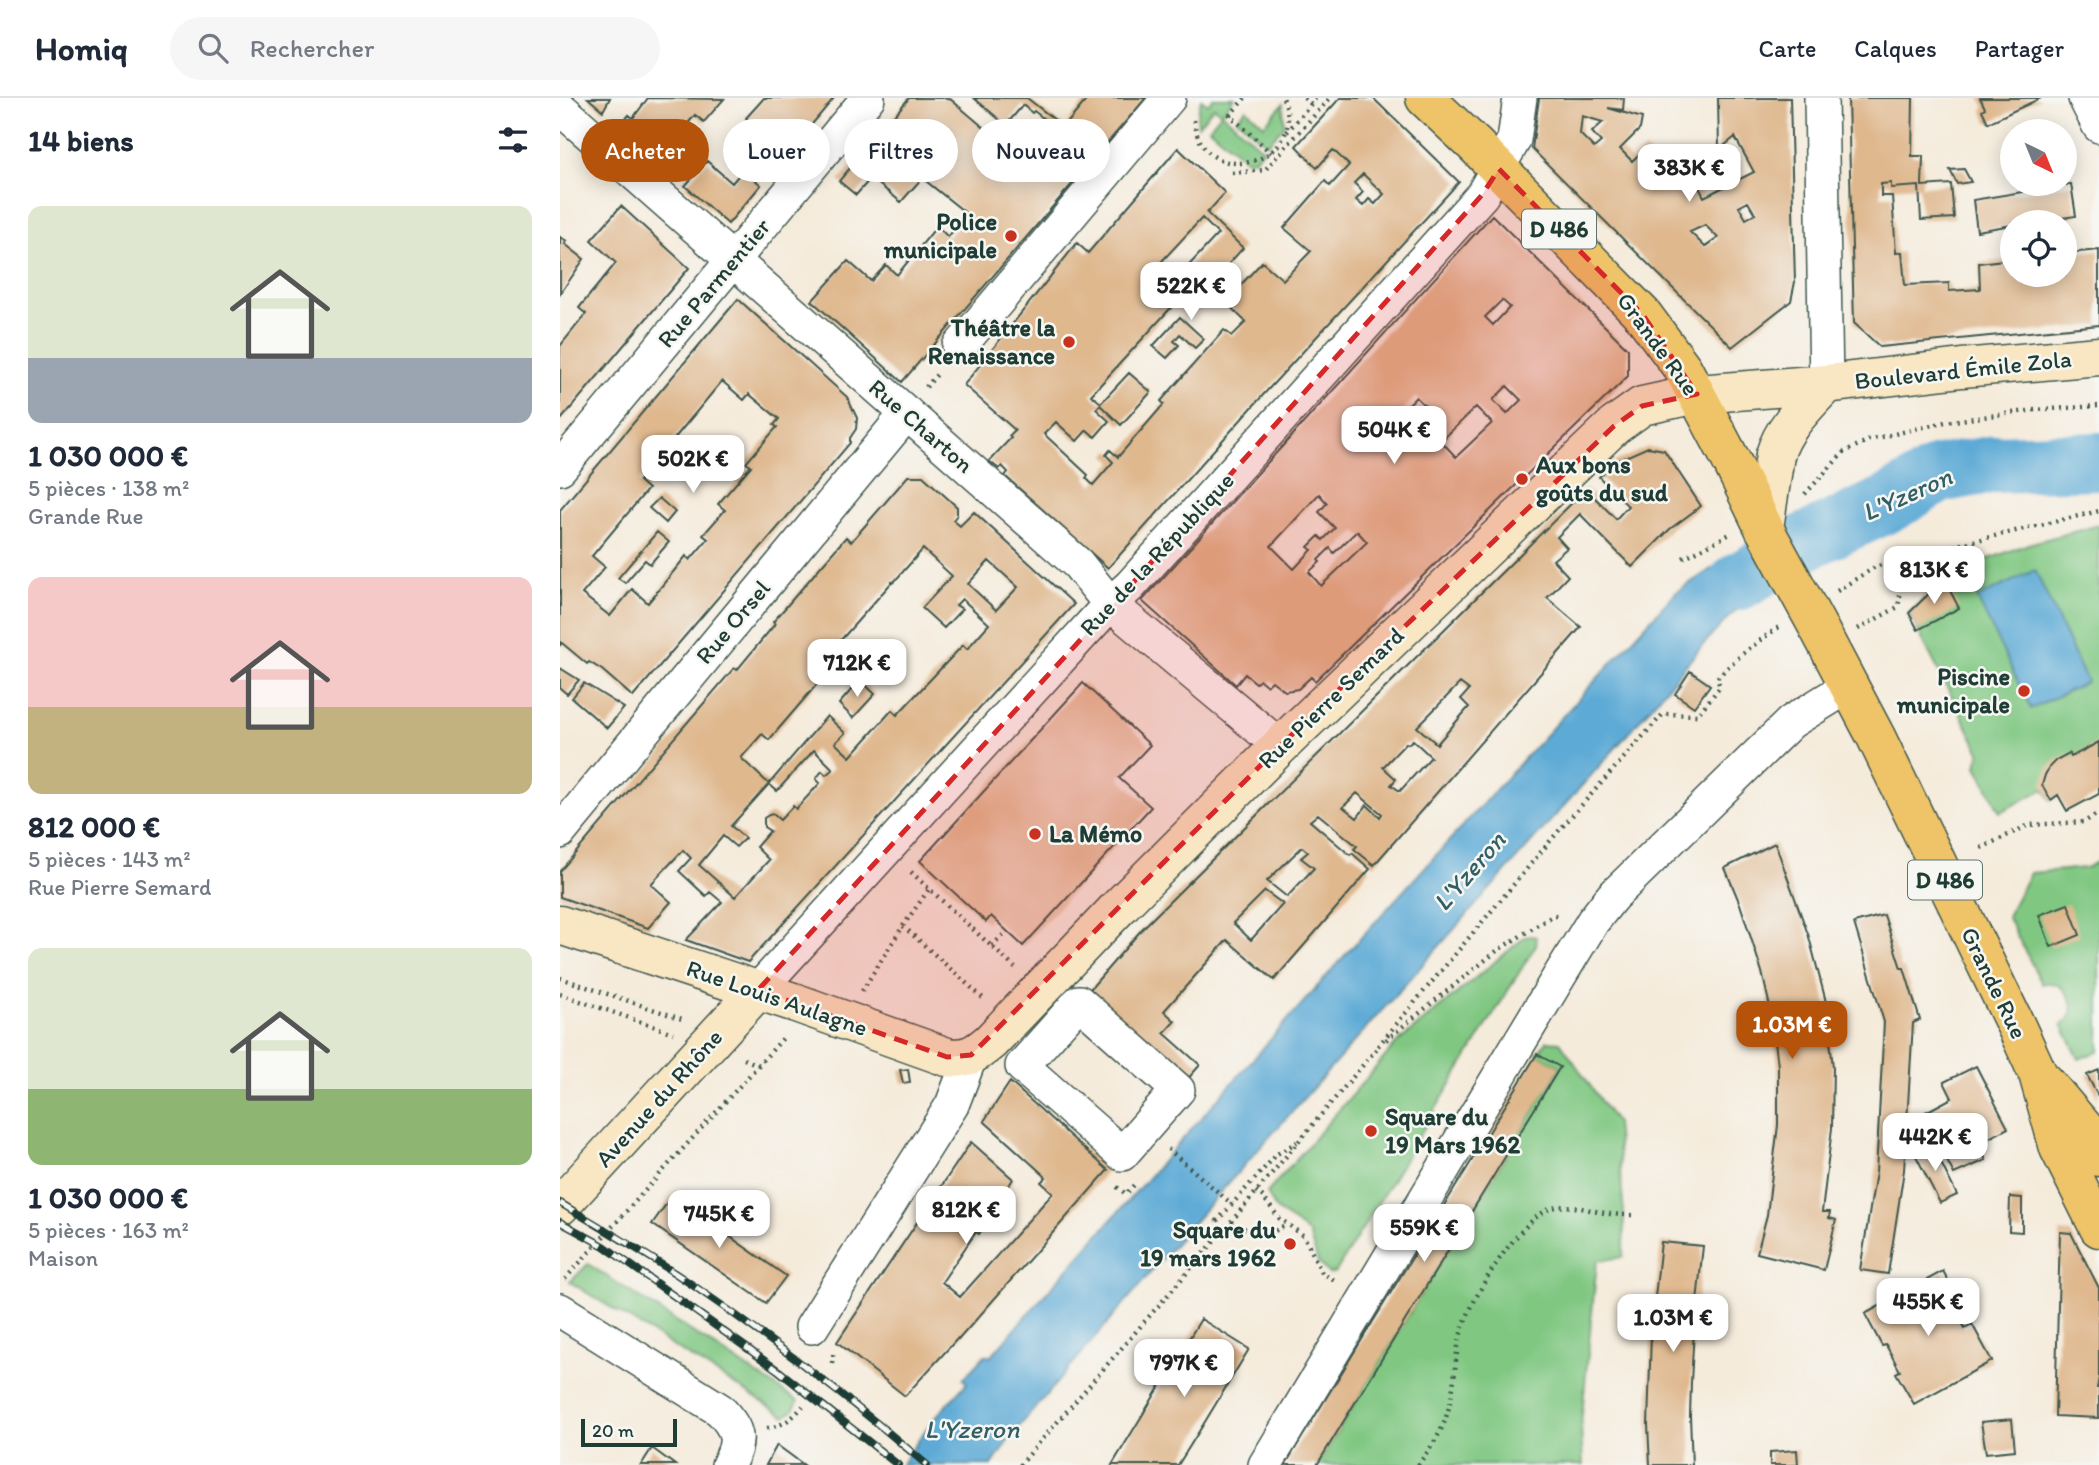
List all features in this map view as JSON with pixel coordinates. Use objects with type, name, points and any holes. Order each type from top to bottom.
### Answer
[{"type":"main road","name":"Grande Rue","points":[[1425,98],[1643,315],[1683,369],[1732,462],[1748,531]]},
{"type":"main road","name":"Boulevard Émile Zola","points":[[1697,394],[1826,384],[2099,356]]},
{"type":"main road","name":"Boulevard Émile Zola","points":[[1748,531],[1778,444],[1826,384]]},
{"type":"main road","name":"Rue Pierre Semard","points":[[984,1034],[1119,907],[1280,746],[1614,426],[1643,406],[1697,394]]},
{"type":"main road","name":"D 486","points":[[1748,531],[1816,623]]},
{"type":"main road","name":"Grande Rue","points":[[1816,623],[1876,737],[2038,1074],[2059,1148],[2099,1228]]},
{"type":"main road","name":"Rue Louis Aulagne","points":[[560,925],[758,990],[947,1057],[960,1059],[984,1034]]},
{"type":"main road","name":"Avenue du Rhône","points":[[560,1206],[696,1032],[758,990]]},
{"type":"main road","name":"Grande Rue","points":[[2038,1074],[2085,1129],[2099,1157]]},
{"type":"street","name":"Rue Parmentier","points":[[560,468],[868,98]]},
{"type":"street","name":"Rue de la République","points":[[758,990],[1110,604],[1130,586],[1482,195],[1514,140],[1520,98]]},
{"type":"street","points":[[1821,98],[1826,384]]},
{"type":"street","points":[[2085,98],[2099,126]]},
{"type":"street","points":[[960,347],[1181,107]]},
{"type":"street","name":"Rue Charton","points":[[560,108],[1078,564],[1110,604],[1280,746]]},
{"type":"street","name":"Rue Orsel","points":[[560,832],[907,413]]},
{"type":"street","points":[[1265,1465],[1593,921],[1612,897],[1791,722],[1849,686]]},
{"type":"street","points":[[1079,1002],[1178,1090],[1122,1154],[1022,1066],[1079,1002]]},
{"type":"street","name":"Rue Pierre Semard","points":[[812,1327],[952,1105],[984,1034]]},
{"type":"street","points":[[560,1310],[720,1410],[732,1423],[737,1438],[735,1451],[728,1465]]},
{"type":"path","points":[[1245,98],[1230,115],[1272,153]]},
{"type":"path","points":[[1283,98],[1288,114],[1284,135]]},
{"type":"path","points":[[1304,98],[1311,104]]},
{"type":"path","points":[[1181,107],[1198,137],[1212,154],[1242,164],[1272,153],[1316,98]]},
{"type":"path","points":[[1232,173],[1265,170],[1330,98]]},
{"type":"path","points":[[907,413],[960,347]]},
{"type":"path","points":[[1804,495],[1844,452],[1869,440],[1945,422],[2035,410],[2099,406]]},
{"type":"path","points":[[1816,623],[1875,567],[1908,556],[2099,511]]},
{"type":"path","points":[[1683,558],[1748,531]]},
{"type":"path","points":[[1020,1465],[1231,1222],[1562,827],[1663,714],[1697,715],[1720,687],[1717,678],[1765,636],[1898,607],[1908,556]]},
{"type":"path","points":[[1981,848],[2029,825],[2084,822],[2099,813]]},
{"type":"path","points":[[886,849],[1016,968]]},
{"type":"path","points":[[862,991],[929,889]]},
{"type":"path","points":[[1378,1046],[1498,950],[1554,915],[1593,921]]},
{"type":"path","points":[[903,926],[984,1034]]},
{"type":"path","points":[[992,946],[1007,931]]},
{"type":"path","points":[[560,978],[696,1032],[759,1065]]},
{"type":"path","points":[[560,993],[696,1032]]},
{"type":"path","points":[[560,1285],[810,1008]]},
{"type":"path","points":[[1219,1236],[1217,1221],[1277,1154],[1300,1140]]},
{"type":"path","points":[[1168,1148],[1231,1205]]},
{"type":"path","points":[[1256,1191],[1287,1225],[1304,1236],[1322,1273],[1366,1297]]},
{"type":"path","points":[[1418,1465],[1447,1417],[1454,1387],[1459,1339],[1473,1302],[1507,1247],[1525,1227],[1552,1209],[1578,1206],[1606,1213],[1637,1215]]},
{"type":"path","points":[[1231,1222],[1262,1237],[1287,1225]]},
{"type":"path","points":[[788,1420],[803,1406]]},
{"type":"highlighted area","points":[[1499,169],[1643,315],[1697,394],[1642,406],[1614,426],[1280,746],[971,1055],[947,1057],[758,990],[1130,586],[1482,195]]},
{"type":"green space","points":[[1213,98],[1234,98],[1222,113],[1263,149],[1254,159],[1246,160],[1209,128],[1221,113],[1214,107],[1198,125],[1201,99],[1208,104]]},
{"type":"green space","points":[[1283,104],[1284,126],[1267,144],[1237,119],[1246,109],[1264,125]]},
{"type":"green space","name":"Piscine municipale","points":[[2099,525],[2099,794],[2058,795],[2051,800],[2044,789],[2000,812],[1977,766],[1980,752],[1909,613],[1950,574],[2028,544]]},
{"type":"green space","points":[[2099,861],[2099,1051],[2079,1059],[2062,1024],[2071,1013],[2069,997],[2058,985],[2042,984],[2007,916],[2030,873],[2086,868]]},
{"type":"green space","name":"Square du 19 Mars 1962","points":[[1525,937],[1536,937],[1536,945],[1336,1272],[1329,1274],[1318,1262],[1309,1234],[1275,1208],[1267,1193],[1397,1043]]},
{"type":"green space","points":[[1547,1041],[1560,1042],[1616,1123],[1624,1214],[1623,1257],[1597,1261],[1581,1425],[1583,1465],[1317,1465],[1560,1067],[1537,1054]]},
{"type":"green space","points":[[588,1264],[798,1401],[793,1410],[785,1416],[570,1282]]},
{"type":"water","name":"L'Yzeron","points":[[1800,528],[1814,553],[1751,598],[1701,647],[1627,735],[1192,1224],[1012,1435],[992,1465],[901,1465],[932,1421],[967,1383],[963,1379],[985,1355],[990,1357],[1346,954],[1675,593],[1719,564]]},
{"type":"water","points":[[2035,570],[2087,682],[2031,709],[1977,598]]},
{"type":"building","points":[[588,98],[610,98],[603,111]]},
{"type":"building","points":[[648,98],[724,99],[707,119],[700,119],[695,115],[692,119],[626,119],[629,115],[633,118]]},
{"type":"building","points":[[764,98],[834,98],[816,119],[746,118]]},
{"type":"building","points":[[909,98],[949,98],[974,119],[972,182],[1074,182],[902,382],[812,301],[848,261],[871,281],[886,265],[897,275],[937,226],[948,237],[967,214],[927,182],[958,182],[958,119],[891,119]]},
{"type":"building","points":[[974,98],[1027,98],[1054,119],[1044,119],[1023,105],[1011,119],[999,119]]},
{"type":"building","points":[[1088,98],[1146,98],[1110,140],[1110,119],[1071,119]]},
{"type":"building","points":[[1340,98],[1373,98],[1459,182],[1108,568],[1005,476],[1008,472],[1002,466],[999,469],[989,461],[1015,430],[964,385],[1077,243],[1088,253],[1178,148],[1225,193],[1207,213],[1243,248],[1189,308],[1179,299],[1091,395],[1101,403],[1129,373],[1151,392],[1121,425],[1100,405],[1096,409],[1109,421],[1095,437],[1087,430],[1077,441],[1056,422],[1044,434],[1088,475],[1086,478],[1093,485],[1113,462],[1106,455],[1110,450],[1118,457],[1164,404],[1161,401],[1224,330],[1232,336],[1246,322],[1225,302],[1262,262],[1283,280],[1311,251],[1284,228],[1325,181],[1330,186],[1349,165],[1333,150],[1317,168],[1296,146]],"holes":[[[1363,174],[1384,194],[1375,204],[1369,199],[1363,206],[1356,200],[1363,192],[1354,183]],[[1202,218],[1218,234],[1167,289],[1149,275]]]},
{"type":"building","points":[[1539,98],[1624,98],[1623,110],[1608,108],[1642,118],[1640,129],[1620,149],[1632,161],[1645,149],[1672,176],[1684,170],[1690,184],[1696,181],[1704,197],[1754,172],[1735,137],[1719,150],[1718,98],[1790,98],[1795,282],[1791,301],[1732,347],[1532,149]],"holes":[[[1582,116],[1603,122],[1592,132],[1601,142],[1594,148],[1580,134]],[[1748,202],[1755,214],[1746,219],[1739,207]],[[1705,225],[1718,238],[1705,247],[1690,232]]]},
{"type":"building","points":[[1848,98],[1913,98],[1912,156],[1923,156],[1922,186],[1951,184],[1954,218],[1921,220],[1919,186],[1891,188],[1891,183],[1881,184],[1881,196],[1892,196],[1896,253],[1902,252],[1905,285],[1949,283],[1949,291],[1980,289],[1979,263],[2000,260],[2000,287],[2077,287],[2077,252],[2099,250],[2099,325],[1880,347],[1854,323]]},
{"type":"building","points":[[1980,98],[2041,98],[1988,123]]},
{"type":"building","points":[[709,163],[723,175],[723,182],[757,182],[761,185],[728,224],[685,186],[689,182],[709,182]]},
{"type":"building","points":[[1964,169],[1971,182],[1957,184],[1950,170]]},
{"type":"building","points":[[844,175],[844,182],[867,182],[856,195],[839,181]]},
{"type":"building","points":[[876,182],[918,182],[901,202]]},
{"type":"building","points":[[2000,196],[2073,196],[2075,210],[2000,210],[2000,227],[1977,231],[1973,200]]},
{"type":"building","points":[[621,206],[689,268],[560,421],[560,346],[586,314],[579,308],[616,263],[591,240]]},
{"type":"building","points":[[1492,215],[1628,349],[1628,376],[1315,681],[1311,677],[1298,689],[1285,691],[1272,681],[1267,686],[1260,680],[1256,683],[1245,674],[1236,685],[1142,601]],"holes":[[[1502,300],[1510,307],[1493,325],[1485,317]],[[1507,386],[1521,400],[1507,414],[1493,400]],[[1416,397],[1426,407],[1400,433],[1390,423]],[[1476,407],[1492,423],[1456,457],[1441,441]],[[1319,494],[1327,503],[1319,512],[1335,528],[1323,540],[1319,536],[1308,547],[1312,550],[1294,569],[1271,546]],[[1357,531],[1367,542],[1321,586],[1309,572],[1330,548],[1334,553]]]},
{"type":"building","points":[[560,237],[584,259],[560,294]]},
{"type":"building","points":[[738,299],[847,397],[857,418],[850,443],[633,697],[602,670],[589,662],[587,664],[562,643],[560,645],[560,510]],"holes":[[[722,381],[744,400],[749,394],[779,419],[774,425],[777,427],[746,463],[751,466],[718,504],[725,510],[703,535],[708,539],[690,560],[686,556],[648,603],[632,589],[610,616],[582,594],[605,567],[592,556],[648,489],[639,481]]]},
{"type":"building","points":[[1180,317],[1204,339],[1195,348],[1180,334],[1174,341],[1179,345],[1167,358],[1153,346]]},
{"type":"building","points":[[1648,447],[1664,450],[1701,506],[1670,529],[1632,567],[1580,514],[1557,537],[1567,548],[1553,560],[1568,576],[1547,598],[1581,627],[1374,865],[1354,849],[1357,846],[1318,814],[1310,821],[1370,869],[1274,980],[1227,940],[1164,1011],[1175,1021],[1164,1033],[1200,1065],[1178,1090],[1079,1002],[1143,928],[1586,489],[1616,519],[1628,506],[1599,477],[1612,463]],"holes":[[[1460,683],[1469,690],[1461,699],[1469,707],[1437,744],[1417,727]],[[1413,740],[1431,757],[1400,791],[1391,785],[1396,779],[1383,767]],[[1357,793],[1382,814],[1380,817],[1367,805],[1357,818],[1343,807]],[[1302,847],[1308,852],[1301,858],[1314,868],[1287,897],[1267,881]],[[1265,891],[1283,904],[1251,940],[1233,923]]]},
{"type":"building","points":[[908,476],[923,476],[957,507],[957,515],[953,520],[960,526],[974,512],[1074,604],[748,962],[686,940],[722,902],[710,892],[706,896],[679,871],[691,858],[683,850],[651,884],[671,902],[648,928],[560,897],[560,871],[734,668],[737,670],[775,624],[773,622],[846,537],[851,542]],"holes":[[[923,549],[952,576],[922,608],[944,628],[962,609],[956,605],[962,599],[989,624],[967,649],[963,645],[897,715],[892,710],[850,757],[835,743],[845,733],[827,716],[769,784],[741,758],[762,734],[769,740],[848,648],[840,641]],[[989,561],[1018,587],[996,610],[968,584]],[[814,750],[833,769],[826,775],[822,771],[816,779],[820,783],[796,809],[793,806],[780,820],[773,814],[764,818],[764,827],[770,831],[756,847],[769,860],[735,897],[699,865],[723,836],[736,847],[745,838],[731,826],[769,784],[777,791]]]},
{"type":"building","points":[[659,498],[675,512],[666,523],[649,508]]},
{"type":"building","points":[[657,532],[669,542],[650,564],[645,560],[625,583],[618,578]]},
{"type":"building","points":[[1944,579],[1959,608],[1918,630],[1909,613]]},
{"type":"building","points":[[560,668],[579,680],[567,694],[560,688]]},
{"type":"building","points":[[1690,671],[1710,685],[1694,707],[1675,694]]},
{"type":"building","points":[[860,680],[875,694],[853,718],[839,704]]},
{"type":"building","points":[[584,683],[624,708],[607,728],[572,698]]},
{"type":"building","name":"La Mémo","points":[[1083,683],[1150,745],[1119,778],[1151,807],[1023,946],[991,916],[986,922],[920,861]]},
{"type":"building","points":[[2099,742],[2099,794],[2067,811],[2058,795],[2051,800],[2042,785],[2045,775],[2056,760],[2069,753],[2071,757]]},
{"type":"building","points":[[1775,843],[1809,937],[1825,998],[1833,1067],[1832,1128],[1822,1212],[1830,1212],[1829,1218],[1836,1220],[1824,1270],[1757,1253],[1767,1215],[1778,1125],[1778,1066],[1772,1016],[1762,972],[1725,868]]},
{"type":"building","points":[[2068,904],[2080,935],[2051,947],[2039,915]]},
{"type":"building","points":[[1884,915],[1920,1020],[1913,1023],[1904,1170],[1888,1274],[1860,1270],[1876,1172],[1884,1022],[1854,923]]},
{"type":"building","points":[[1537,1054],[1560,1067],[1317,1465],[1285,1465]]},
{"type":"building","points":[[1976,1066],[2008,1128],[1978,1144],[1986,1160],[1954,1174],[1922,1114],[1952,1098],[1944,1082]]},
{"type":"building","points":[[908,1069],[910,1082],[903,1083],[900,1070]]},
{"type":"building","points":[[2099,1070],[2099,1098],[2087,1075]]},
{"type":"building","points":[[1010,1082],[1108,1170],[905,1396],[837,1342],[971,1142],[1013,1179],[979,1234],[976,1232],[942,1282],[960,1297],[1053,1193],[1041,1182],[1046,1177],[984,1121]]},
{"type":"building","points":[[1931,1143],[1957,1195],[1940,1203],[1914,1152]]},
{"type":"building","points":[[672,1196],[786,1276],[766,1303],[652,1224]]},
{"type":"building","points":[[2010,1197],[2022,1198],[2022,1232],[2009,1231]]},
{"type":"building","points":[[2060,1232],[2071,1233],[2099,1288],[2099,1418],[2055,1416]]},
{"type":"building","points":[[1661,1242],[1703,1246],[1691,1382],[1692,1465],[1650,1465],[1648,1425],[1651,1334]]},
{"type":"building","points":[[1943,1271],[1964,1309],[1956,1313],[1965,1328],[1972,1324],[1992,1361],[1914,1404],[1896,1373],[1900,1371],[1886,1345],[1882,1346],[1865,1314]]},
{"type":"building","points":[[1201,1319],[1249,1349],[1203,1425],[1178,1465],[1112,1465]]},
{"type":"building","points":[[2012,1419],[2015,1450],[1986,1453],[1981,1422]]},
{"type":"building","points":[[777,1445],[781,1448],[804,1465],[766,1465]]},
{"type":"building","points":[[652,1448],[675,1465],[641,1465]]},
{"type":"building","points":[[1797,1450],[1798,1465],[1770,1465],[1770,1452]]},
{"type":"waterway","name":"L'Yzeron","points":[[1738,582],[1807,541],[1890,503],[1939,474],[1995,464],[2099,461]]},
{"type":"railway","points":[[560,1203],[626,1242],[722,1305],[812,1372],[927,1465]]},
{"type":"railway","points":[[560,1222],[604,1246],[779,1371],[898,1465]]},
{"type":"place","name":"Police municipale","points":[[1011,236]]},
{"type":"place","name":"Théâtre la Renaissance","points":[[1069,342]]},
{"type":"place","name":"Aux bons goûts du sud","points":[[1522,479]]},
{"type":"place","name":"Piscine municipale","points":[[2024,691]]},
{"type":"place","name":"La Mémo","points":[[1035,834]]},
{"type":"place","name":"Square du 19 Mars 1962","points":[[1371,1131]]},
{"type":"place","name":"Square du 19 mars 1962","points":[[1290,1244]]}]
